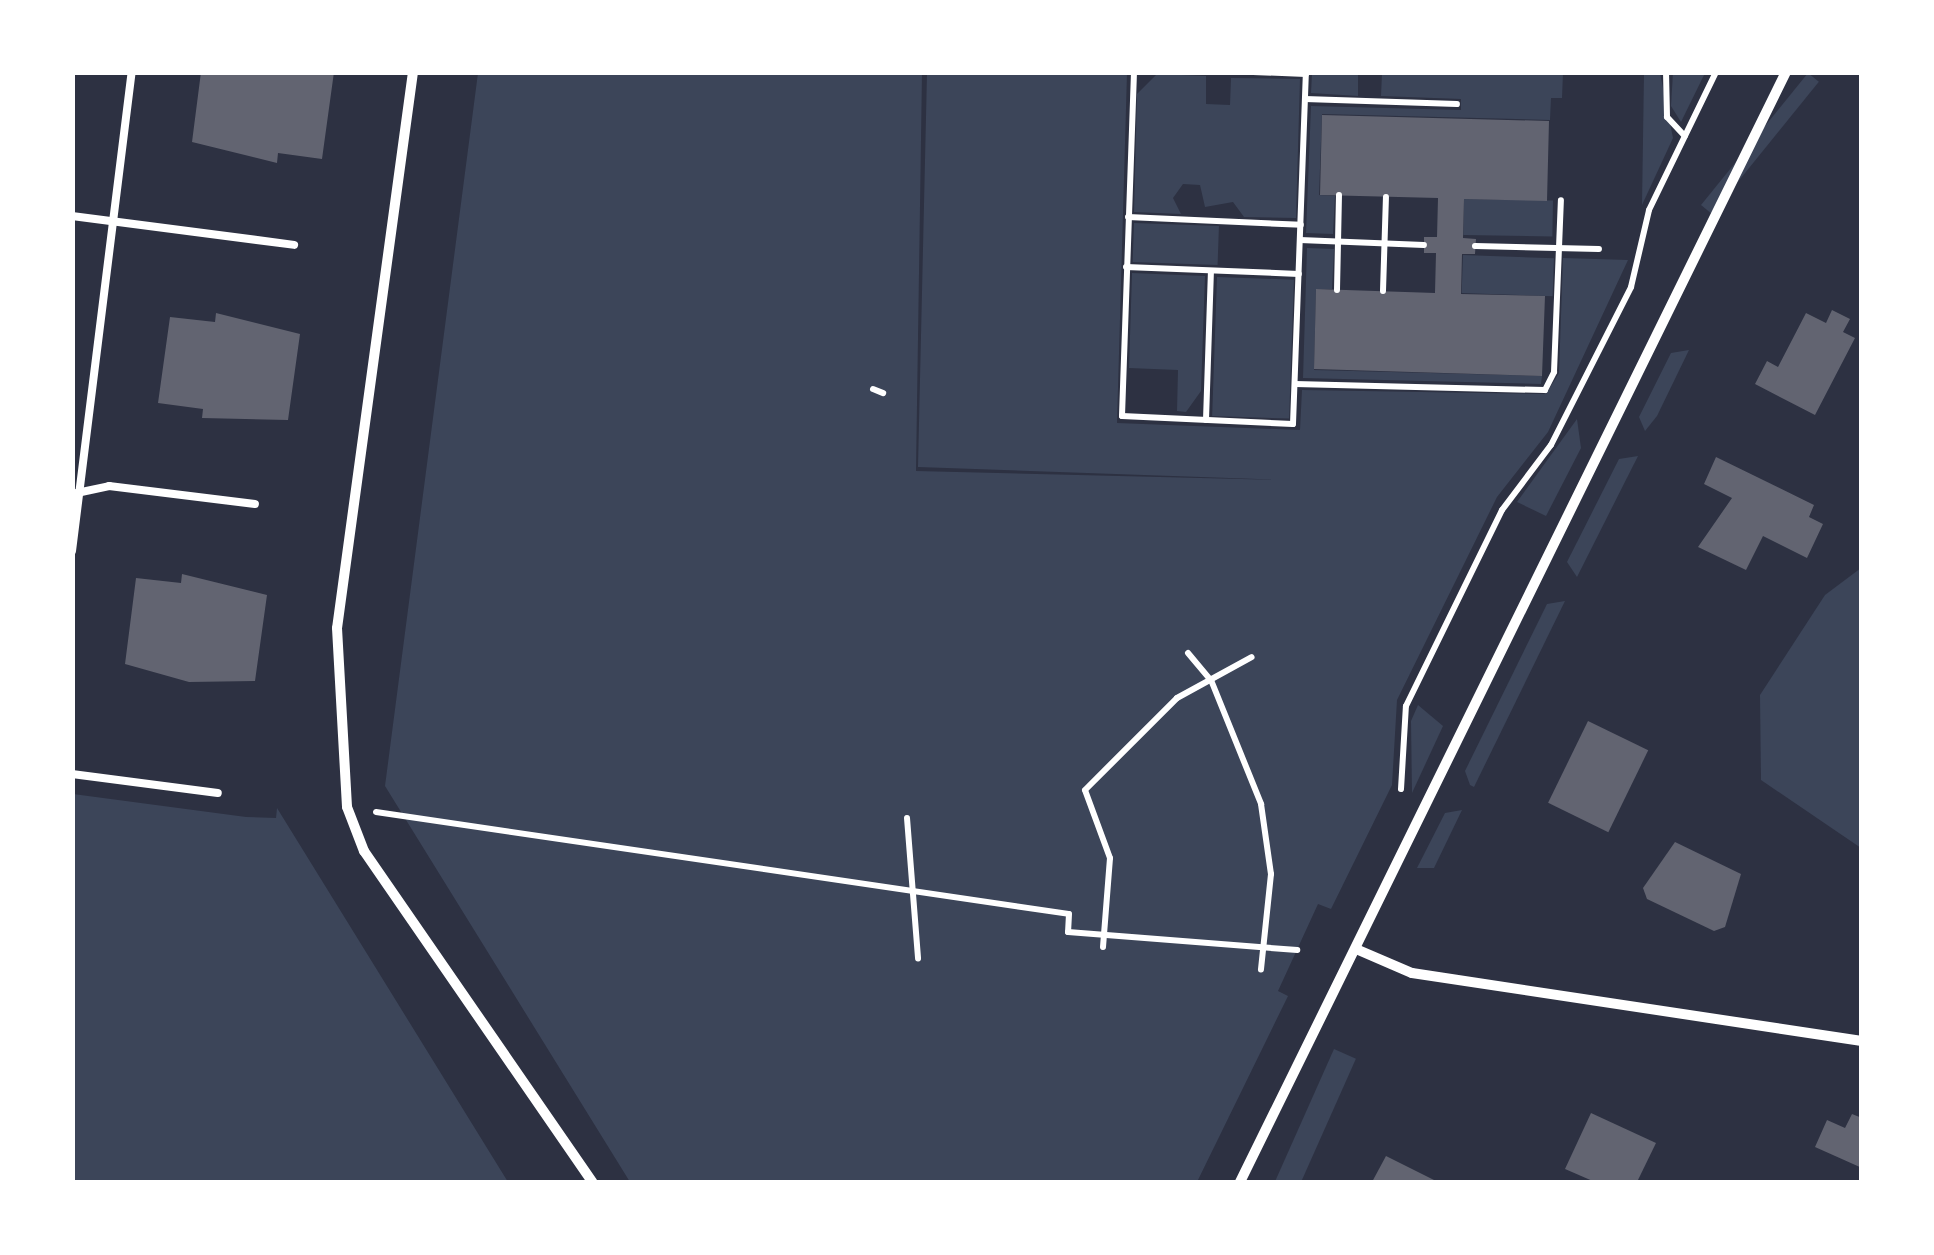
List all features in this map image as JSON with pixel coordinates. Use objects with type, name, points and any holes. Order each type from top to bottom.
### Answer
[{"type":"street","points":[[413,72],[336,628],[348,807],[364,851],[592,1182]]},
{"type":"street","points":[[1240,1182],[1786,72]]},
{"type":"street","points":[[1356,950],[1412,973],[1862,1040]]},
{"type":"lane","points":[[72,551],[76,492],[132,72]]},
{"type":"lane","points":[[72,216],[294,244]]},
{"type":"lane","points":[[76,492],[255,504]]},
{"type":"lane","points":[[72,774],[218,792]]},
{"type":"path","points":[[1134,72],[1122,416],[1293,424],[1306,74],[1254,72]]},
{"type":"path","points":[[1666,72],[1667,117],[1685,136]]},
{"type":"path","points":[[1398,800],[1406,706],[1502,510],[1551,445],[1631,287],[1649,210],[1716,72]]},
{"type":"path","points":[[1306,99],[1457,104]]},
{"type":"path","points":[[1337,290],[1339,196]]},
{"type":"path","points":[[1383,292],[1386,196]]},
{"type":"path","points":[[1295,384],[1545,390],[1554,372],[1561,200]]},
{"type":"path","points":[[1128,217],[1301,224]]},
{"type":"path","points":[[1300,240],[1424,245]]},
{"type":"path","points":[[1475,246],[1599,250]]},
{"type":"path","points":[[1126,267],[1299,274]]},
{"type":"path","points":[[1206,420],[1211,270]]},
{"type":"path","points":[[874,389],[882,394]]},
{"type":"path","points":[[1188,653],[1211,680],[1260,804],[1270,874],[1261,969]]},
{"type":"path","points":[[1103,947],[1110,858],[1084,790],[1177,698],[1252,657]]},
{"type":"path","points":[[398,815],[1069,914],[1068,932],[1297,950]]},
{"type":"path","points":[[907,818],[918,959]]},
{"type":"shaded area","points":[[1673,72],[1705,73],[1681,122],[1671,106]]},
{"type":"shaded area","points":[[478,73],[922,73],[916,471],[1286,480],[918,467],[927,73],[1127,73],[1117,423],[1300,430],[1302,390],[1546,394],[1559,373],[1563,258],[1628,260],[1548,432],[1497,497],[1397,700],[1392,785],[1331,909],[1318,904],[1278,991],[1288,996],[1197,1182],[630,1182],[385,786]]},
{"type":"shaded area","points":[[1312,73],[1358,73],[1358,96],[1311,93]]},
{"type":"shaded area","points":[[1382,73],[1563,73],[1562,98],[1551,98],[1550,120],[1322,114],[1319,195],[1335,196],[1333,234],[1306,233],[1311,106],[1461,110],[1461,99],[1381,96]]},
{"type":"shaded area","points":[[1644,73],[1660,73],[1673,138],[1642,205]]},
{"type":"shaded area","points":[[1808,73],[1819,82],[1712,214],[1701,205]]},
{"type":"shaded area","points":[[1157,74],[1206,76],[1206,104],[1230,105],[1231,78],[1300,79],[1296,218],[1244,217],[1233,202],[1205,207],[1200,185],[1183,184],[1173,198],[1181,214],[1134,212],[1137,94]]},
{"type":"shaded area","points":[[1464,199],[1553,201],[1552,237],[1463,235]]},
{"type":"shaded area","points":[[1134,223],[1219,226],[1218,265],[1133,262]]},
{"type":"shaded area","points":[[1307,248],[1334,249],[1332,289],[1316,289],[1314,370],[1542,376],[1541,384],[1303,378]]},
{"type":"shaded area","points":[[1463,255],[1554,258],[1553,296],[1462,293]]},
{"type":"shaded area","points":[[1132,273],[1205,276],[1201,391],[1186,412],[1177,411],[1178,370],[1129,368]]},
{"type":"shaded area","points":[[1217,277],[1294,280],[1289,419],[1212,416]]},
{"type":"shaded area","points":[[1689,350],[1657,416],[1645,431],[1639,417],[1671,353]]},
{"type":"shaded area","points":[[1577,419],[1581,448],[1546,516],[1517,502]]},
{"type":"shaded area","points":[[1638,456],[1577,577],[1567,562],[1619,459]]},
{"type":"shaded area","points":[[1861,568],[1861,848],[1761,780],[1760,695],[1825,595]]},
{"type":"shaded area","points":[[1565,601],[1474,787],[1470,785],[1465,771],[1547,604]]},
{"type":"shaded area","points":[[1418,705],[1443,726],[1412,793],[1411,721]]},
{"type":"shaded area","points":[[73,794],[246,817],[276,818],[277,808],[508,1182],[73,1182]]},
{"type":"shaded area","points":[[1462,810],[1434,868],[1417,868],[1445,813]]},
{"type":"shaded area","points":[[1334,1049],[1356,1059],[1301,1182],[1275,1182]]},
{"type":"building","points":[[201,72],[334,72],[322,159],[278,153],[277,163],[192,142]]},
{"type":"building","points":[[1322,115],[1549,121],[1547,201],[1464,199],[1463,238],[1476,239],[1475,254],[1462,254],[1461,294],[1545,296],[1542,376],[1314,369],[1316,289],[1435,293],[1436,253],[1424,253],[1424,237],[1437,237],[1438,198],[1320,195]]},
{"type":"building","points":[[1832,310],[1850,319],[1843,332],[1855,338],[1815,415],[1755,384],[1767,361],[1778,367],[1806,313],[1826,323]]},
{"type":"building","points":[[216,313],[300,334],[288,420],[202,418],[203,409],[158,403],[170,317],[215,322]]},
{"type":"building","points":[[1716,457],[1814,505],[1809,517],[1823,524],[1807,558],[1763,536],[1746,570],[1698,547],[1732,498],[1704,484]]},
{"type":"building","points":[[182,574],[267,595],[255,681],[189,682],[125,664],[136,578],[181,583]]},
{"type":"building","points":[[1588,721],[1648,750],[1608,832],[1548,803]]},
{"type":"building","points":[[1675,842],[1741,874],[1725,927],[1714,931],[1647,899],[1643,888]]},
{"type":"building","points":[[1591,1113],[1656,1143],[1637,1182],[1595,1182],[1565,1169]]},
{"type":"building","points":[[1852,1114],[1862,1118],[1862,1168],[1815,1147],[1827,1120],[1845,1128]]},
{"type":"building","points":[[1386,1156],[1438,1182],[1372,1182]]}]
